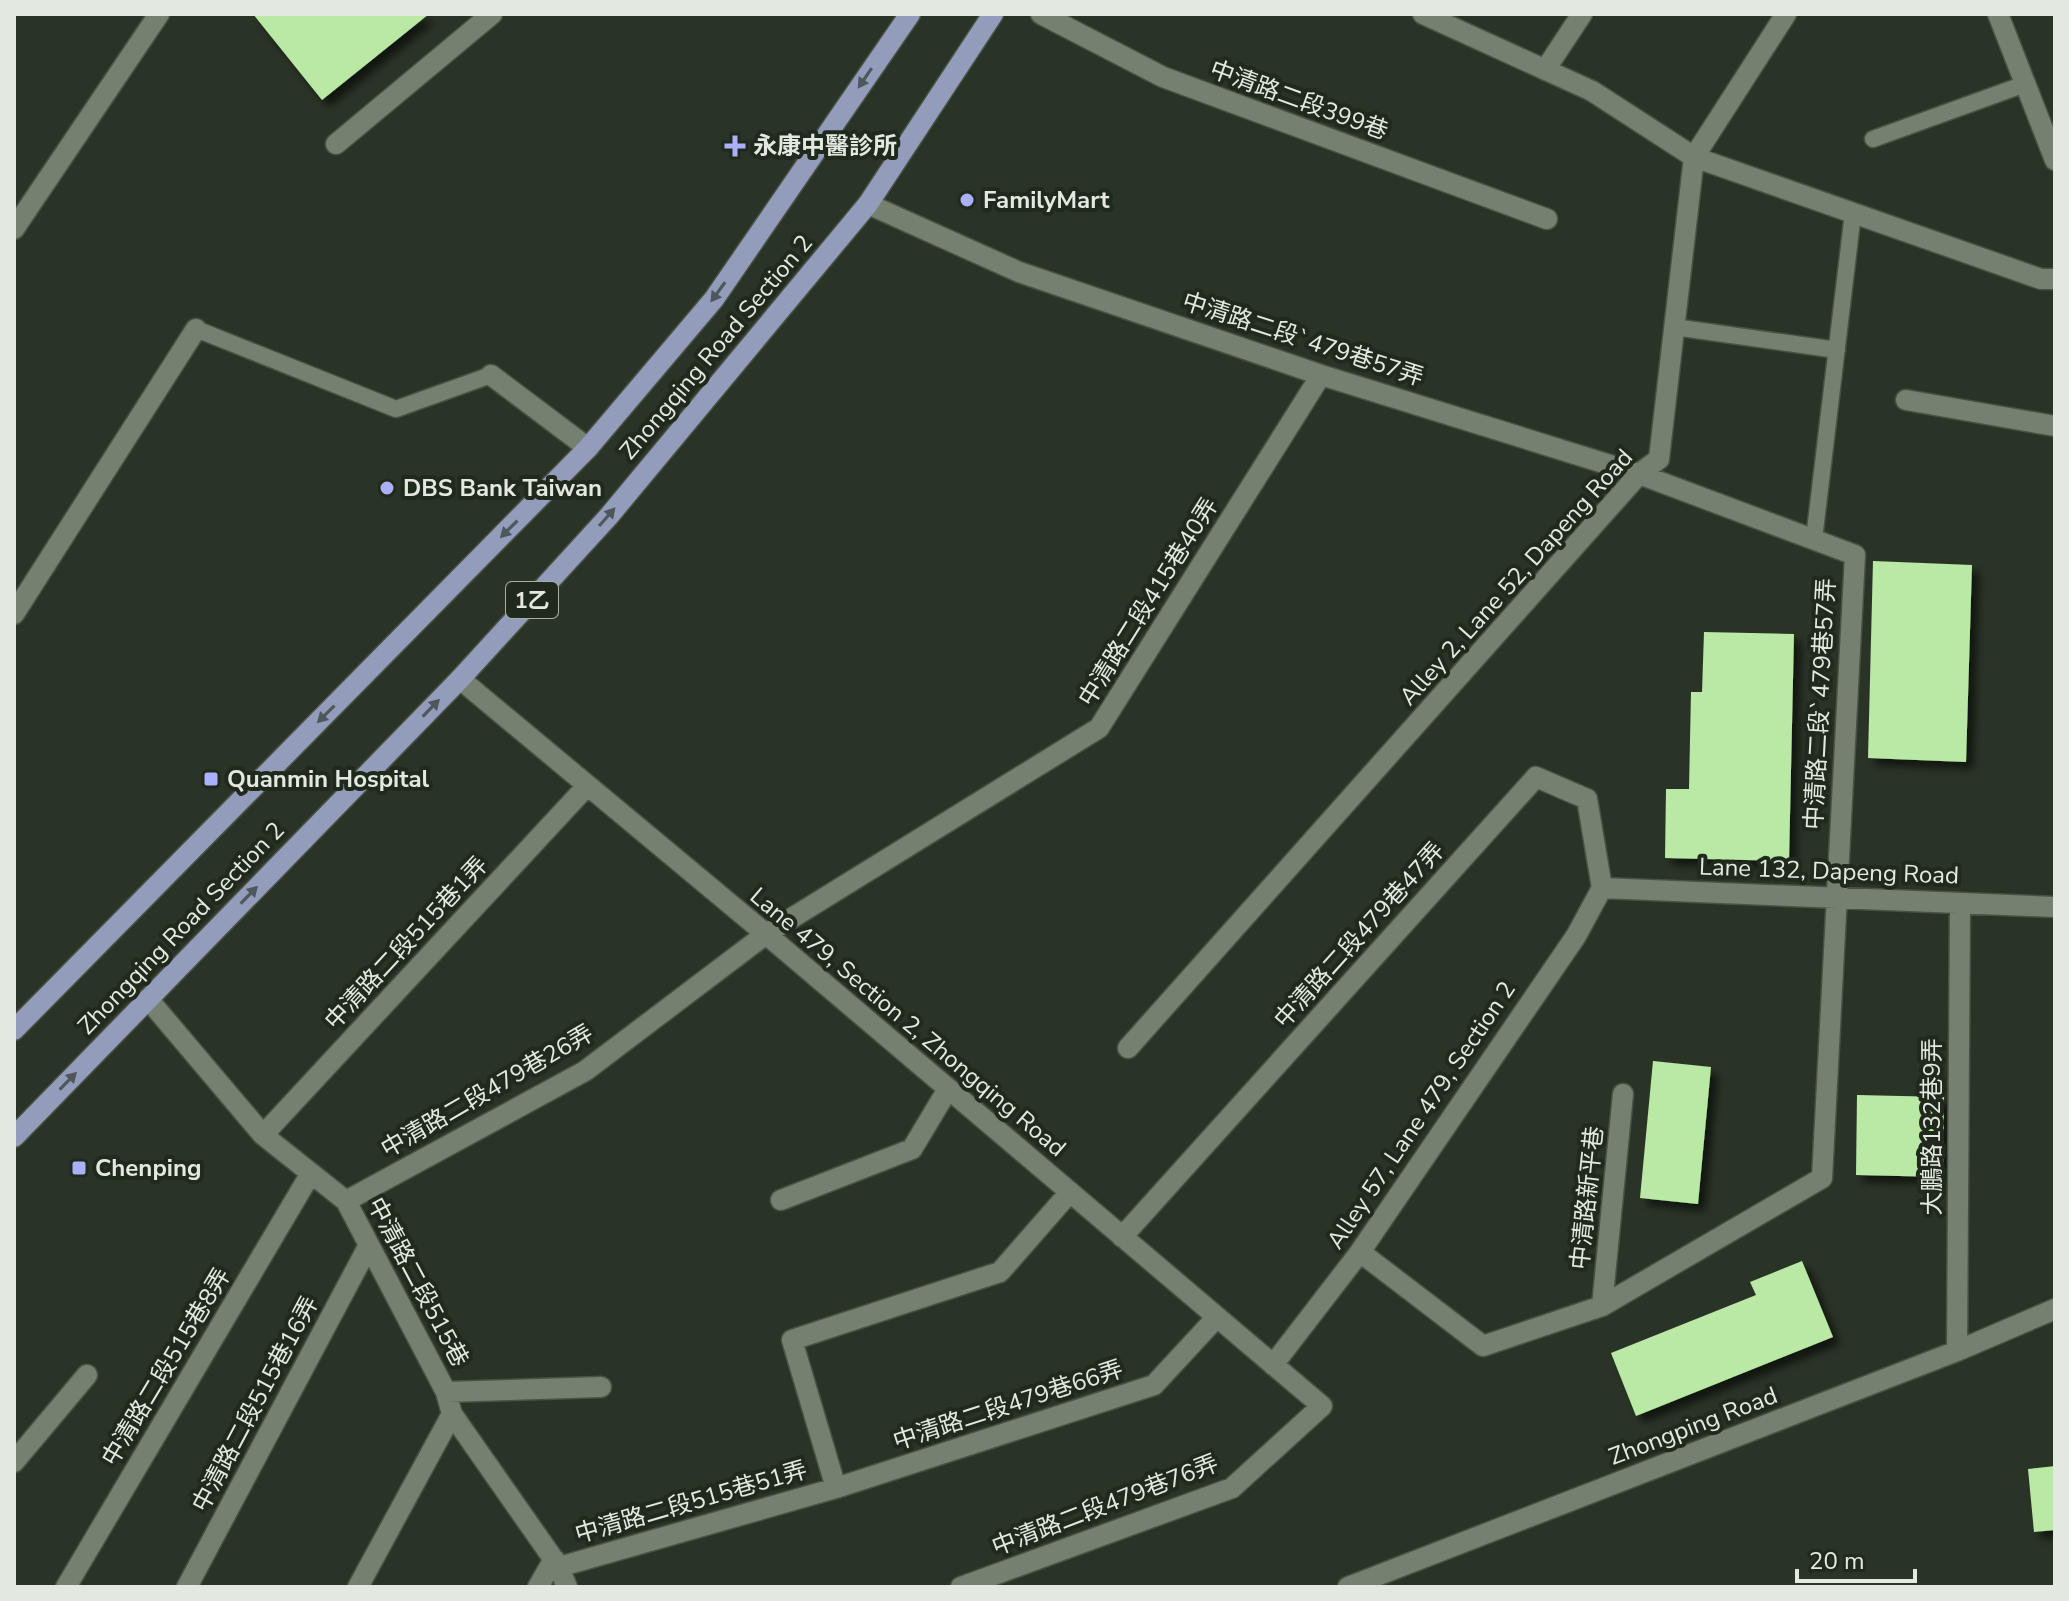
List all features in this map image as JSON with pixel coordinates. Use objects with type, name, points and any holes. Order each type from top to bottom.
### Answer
[{"type":"main road","name":"Zhongqing Road Section 2","points":[[14,1030],[588,448],[714,299],[910,14]]},
{"type":"main road","name":"Zhongqing Road Section 2","points":[[14,1137],[460,679],[609,516],[868,204],[993,14]]},
{"type":"street","points":[[14,229],[159,14]]},
{"type":"street","points":[[336,144],[492,14]]},
{"type":"street","name":"中清路二段399巷","points":[[1041,14],[1163,77],[1547,219]]},
{"type":"street","points":[[1545,70],[1582,14]]},
{"type":"street","name":"Alley 2, Lane 52, Dapeng Road","points":[[1128,1048],[1639,474],[1659,459],[1694,157],[1786,14]]},
{"type":"street","points":[[1998,14],[2055,160]]},
{"type":"street","points":[[1435,17],[1592,91],[1694,157],[2041,279],[2055,279]]},
{"type":"street","name":"中清路二段ˋ479巷57弄","points":[[868,204],[1019,272],[1321,375],[1639,474],[1855,555],[1822,1178],[1602,1306],[1483,1346],[1360,1252]]},
{"type":"street","points":[[14,614],[196,329]]},
{"type":"street","points":[[491,375],[588,448]]},
{"type":"street","name":"中清路二段415巷40弄","points":[[766,934],[1099,728],[1321,375]]},
{"type":"street","points":[[1906,400],[2055,426]]},
{"type":"street","name":"Lane 479, Section 2, Zhongqing Road","points":[[460,679],[1322,1406]]},
{"type":"street","name":"中清路二段479巷47弄","points":[[1122,1237],[1536,777],[1587,799],[1602,888]]},
{"type":"street","name":"中清路二段515巷1弄","points":[[263,1135],[587,786]]},
{"type":"street","name":"Lane 132, Dapeng Road","points":[[1602,888],[2055,907]]},
{"type":"street","name":"Alley 57, Lane 479, Section 2","points":[[1273,1365],[1360,1252],[1576,936],[1602,888]]},
{"type":"street","name":"大鵬路132巷9弄","points":[[1957,1351],[1960,903]]},
{"type":"street","name":"中清路二段479巷26弄","points":[[346,1201],[585,1071],[766,934]]},
{"type":"street","name":"中清路二段515巷","points":[[148,999],[263,1135],[346,1201],[446,1392],[452,1414],[556,1563],[567,1587]]},
{"type":"street","points":[[781,1200],[912,1149],[948,1089]]},
{"type":"street","name":"中清路新平巷","points":[[1602,1306],[1623,1094]]},
{"type":"street","name":"中清路二段515巷8弄","points":[[66,1587],[311,1173]]},
{"type":"street","points":[[836,1488],[792,1340],[1000,1272],[1070,1192]]},
{"type":"street","name":"中清路二段515巷16弄","points":[[187,1587],[369,1245]]},
{"type":"street","name":"Zhongping Road","points":[[1348,1587],[1957,1351],[2055,1309]]},
{"type":"street","name":"中清路二段479巷66弄","points":[[836,1488],[1154,1385],[1217,1317]]},
{"type":"street","points":[[14,1462],[87,1375]]},
{"type":"street","points":[[446,1392],[601,1387]]},
{"type":"street","name":"中清路二段479巷76弄","points":[[967,1585],[1232,1488],[1322,1406]]},
{"type":"street","points":[[358,1587],[452,1414]]},
{"type":"street","name":"中清路二段515巷51弄","points":[[556,1563],[836,1488]]},
{"type":"street","points":[[538,1587],[556,1563]]},
{"type":"lane","points":[[1873,139],[2025,84]]},
{"type":"lane","points":[[1814,539],[1853,213]]},
{"type":"lane","points":[[1674,327],[1837,350]]},
{"type":"lane","points":[[196,329],[396,409],[491,375]]},
{"type":"building","points":[[253,14],[429,14],[322,100]]},
{"type":"building","points":[[1873,561],[1972,565],[1966,762],[1868,758]]},
{"type":"building","points":[[1704,632],[1794,634],[1789,861],[1665,858],[1666,789],[1689,789],[1691,692],[1702,692]]},
{"type":"building","points":[[1653,1061],[1711,1067],[1698,1204],[1640,1198]]},
{"type":"building","points":[[1857,1095],[1944,1097],[1943,1177],[1856,1175]]},
{"type":"building","points":[[1802,1261],[1833,1337],[1636,1416],[1611,1353],[1756,1295],[1750,1282]]},
{"type":"building","points":[[2055,1466],[2055,1530],[2034,1532],[2028,1469]]},
{"type":"place","name":"永康中醫診所","points":[[735,146]]},
{"type":"place","name":"FamilyMart","points":[[967,200]]},
{"type":"place","name":"DBS Bank Taiwan","points":[[387,488]]},
{"type":"place","name":"Quanmin Hospital","points":[[211,779]]},
{"type":"place","name":"Chenping","points":[[79,1168]]}]
